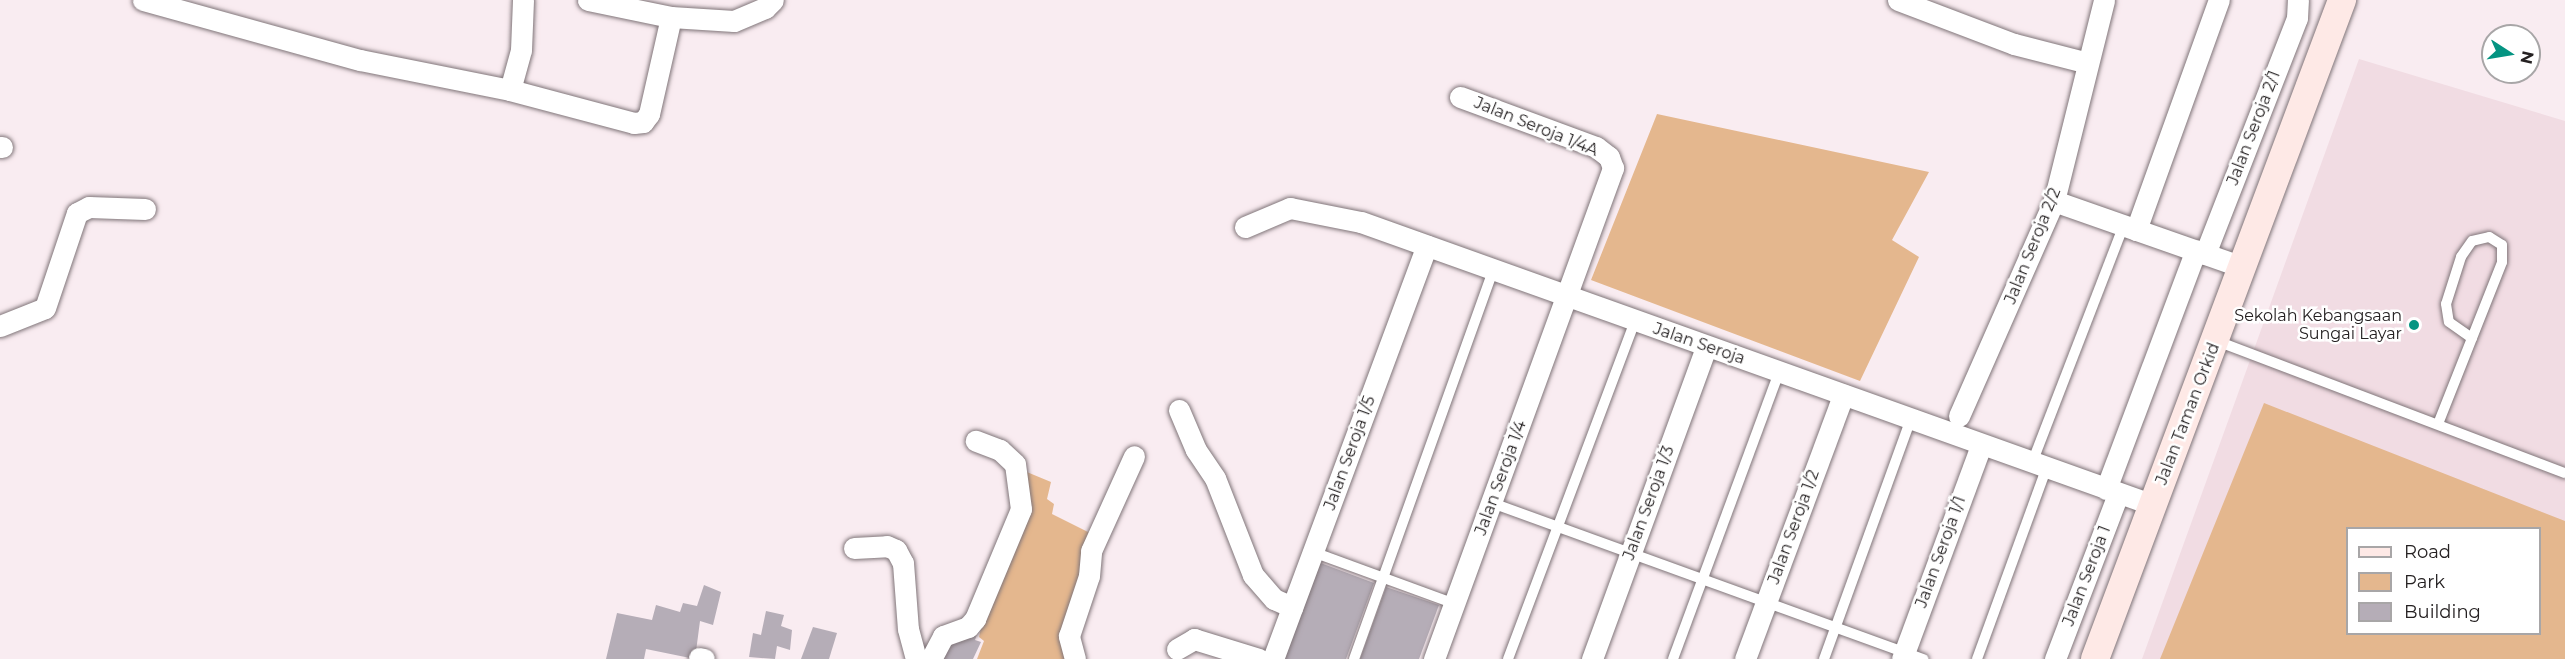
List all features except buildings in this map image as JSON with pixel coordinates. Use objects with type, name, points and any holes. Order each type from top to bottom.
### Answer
[{"type":"main road","name":"Jalan Taman Orkid","points":[[2095,659],[2217,341],[2242,267],[2342,0]]},
{"type":"street","points":[[143,0],[360,60],[510,90],[634,123],[643,122],[649,114],[671,17]]},
{"type":"street","points":[[510,90],[520,50],[523,0]]},
{"type":"street","points":[[588,0],[671,17],[728,22],[750,15],[773,0]]},
{"type":"street","points":[[1898,0],[2027,49],[2088,63]]},
{"type":"street","name":"Jalan Seroja 2/2","points":[[1959,416],[2054,201],[2104,0]]},
{"type":"street","points":[[2130,228],[2219,0]]},
{"type":"street","name":"Jalan Seroja 2/1","points":[[2112,492],[2200,252],[2297,18],[2298,0]]},
{"type":"street","name":"Jalan Seroja 1/4A","points":[[1460,97],[1596,147],[1609,157],[1613,168],[1610,181],[1568,296]]},
{"type":"street","points":[[2054,201],[2242,267]]},
{"type":"street","points":[[0,326],[45,308],[77,213],[89,207],[145,209]]},
{"type":"street","name":"Jalan Seroja","points":[[1245,227],[1279,211],[1298,208],[1360,222],[2153,505]]},
{"type":"street","name":"Jalan Seroja 1/5","points":[[1273,659],[1427,246]]},
{"type":"street","name":"Jalan Seroja 1/4","points":[[1434,659],[1568,296]]},
{"type":"street","name":"Jalan Seroja 1/3","points":[[1592,659],[1706,346]]},
{"type":"street","name":"Jalan Seroja 1/2","points":[[1745,659],[1843,395]]},
{"type":"street","points":[[1179,410],[1196,450],[1215,478],[1253,575],[1274,599],[1292,607]]},
{"type":"street","points":[[931,659],[943,636],[968,627],[975,619],[1021,509],[1015,464],[1000,450],[975,441]]},
{"type":"street","name":"Jalan Seroja 1/1","points":[[1903,655],[1980,445]]},
{"type":"street","points":[[1075,659],[1069,636],[1089,576],[1091,551],[1134,456]]},
{"type":"street","name":"Jalan Seroja 1","points":[[2055,659],[2112,492]]},
{"type":"street","points":[[854,548],[887,546],[896,550],[903,563],[908,629],[916,659]]},
{"type":"street","points":[[1177,649],[1194,639],[1259,659]]},
{"type":"lane","points":[[1977,659],[2039,466],[2130,228]]},
{"type":"lane","points":[[2438,424],[2472,338],[2502,262],[2502,245],[2489,237],[2472,241],[2461,257],[2446,304],[2449,322],[2472,338]]},
{"type":"lane","points":[[1354,659],[1493,270]]},
{"type":"lane","points":[[1508,659],[1560,527],[1635,322]]},
{"type":"lane","points":[[2217,341],[2565,473]]},
{"type":"lane","points":[[1673,659],[1779,372]]},
{"type":"lane","points":[[1824,659],[1911,420]]},
{"type":"lane","points":[[1492,503],[1836,627],[1903,655],[1924,659]]},
{"type":"lane","points":[[1313,552],[1455,604]]},
{"type":"shaded area","name":"Sekolah Kebangsaan Sungai Layar","points":[[2359,59],[2565,121],[2565,659],[2142,659]]},
{"type":"green space","points":[[1657,114],[1929,172],[1892,240],[1919,257],[1860,381],[1591,280]]},
{"type":"green space","points":[[2264,403],[2565,521],[2565,659],[2160,659]]},
{"type":"green space","points":[[1022,470],[1051,482],[1047,499],[1054,504],[1052,514],[1090,533],[1071,659],[977,659],[984,641],[979,637],[981,628],[977,624]]},
{"type":"place","name":"Sekolah Kebangsaan Sungai Layar","points":[[2414,325]]}]
